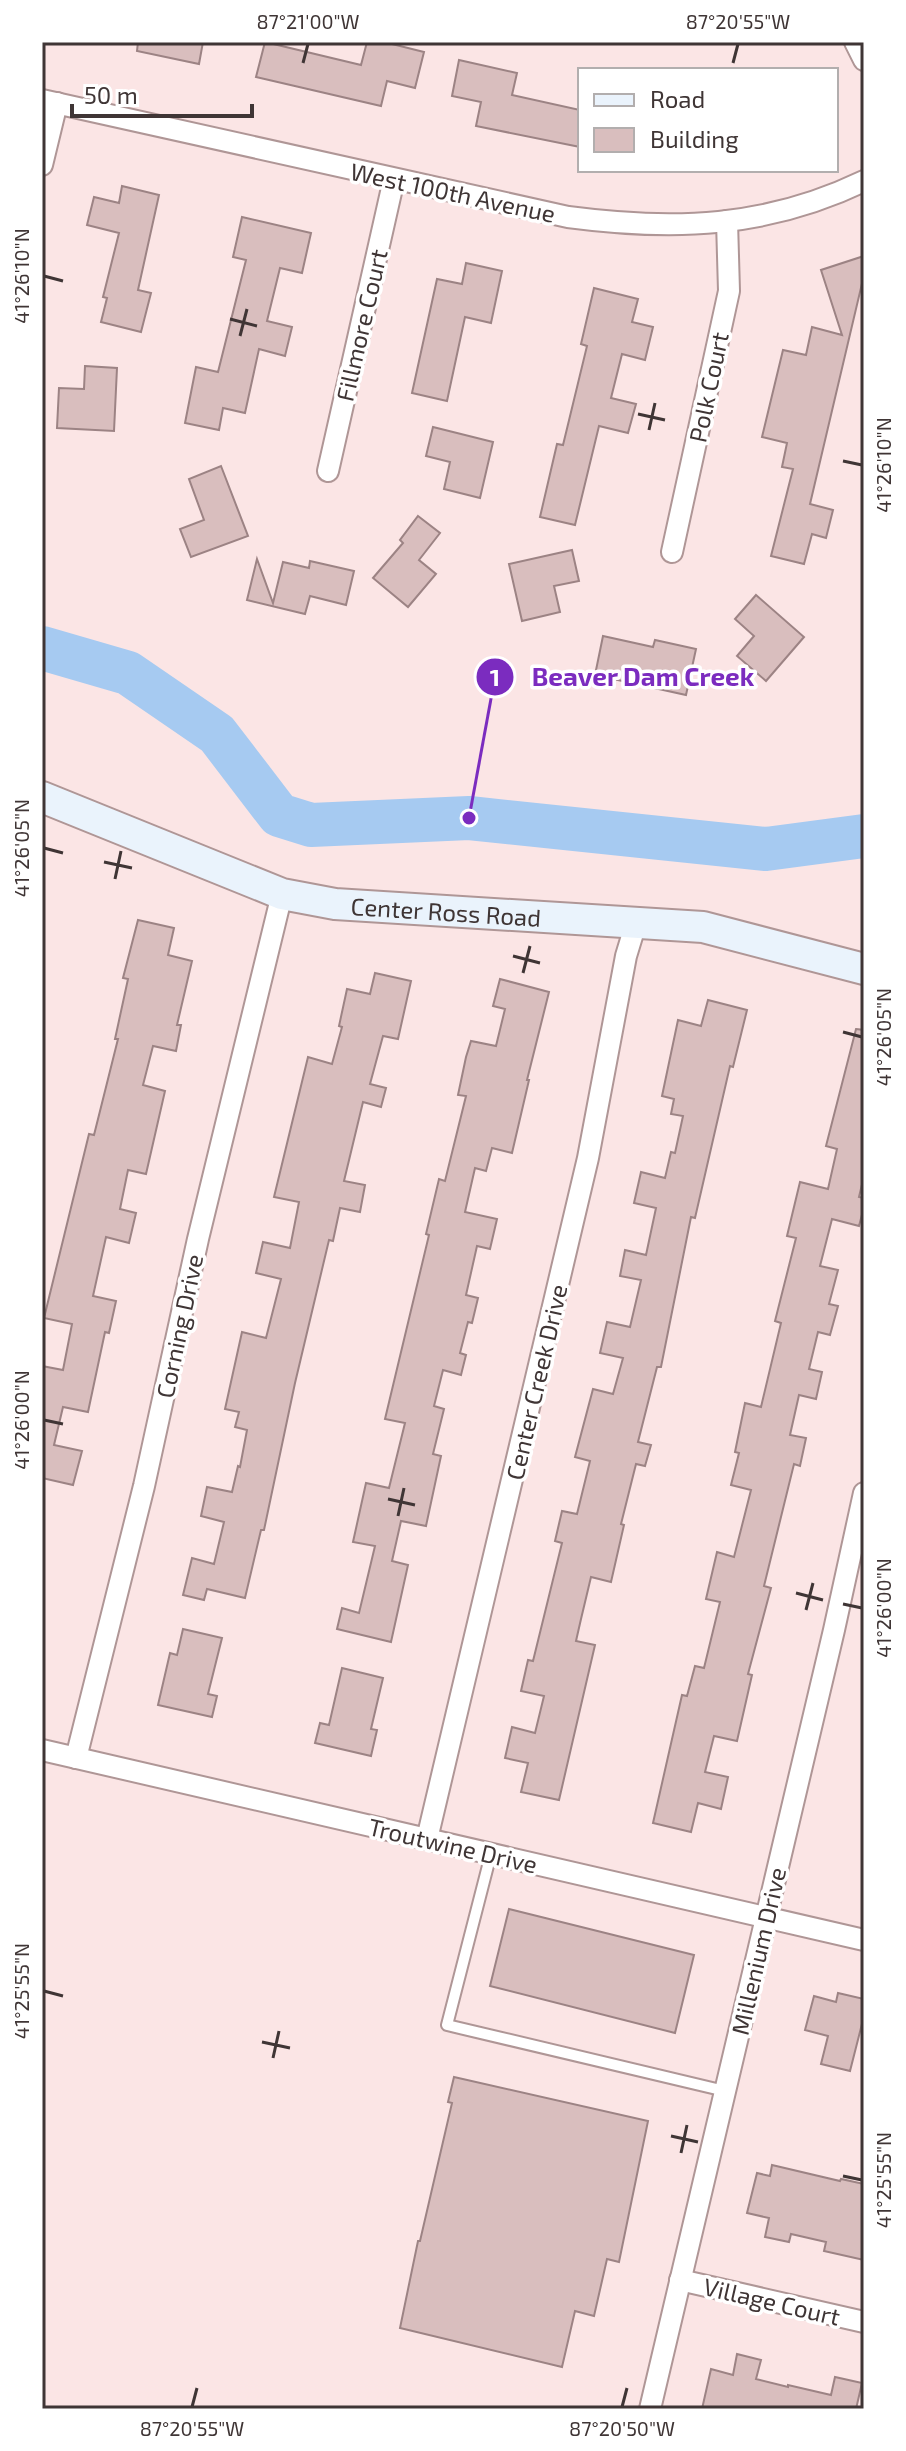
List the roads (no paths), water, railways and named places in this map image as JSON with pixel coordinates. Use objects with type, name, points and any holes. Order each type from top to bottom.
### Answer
[{"type":"street","points":[[855,42],[864,60]]},
{"type":"street","points":[[42,165],[50,102]]},
{"type":"street","name":"West 100th Avenue","points":[[50,102],[568,217],[606,222],[664,226],[785,212],[864,181]]},
{"type":"street","name":"Fillmore Court","points":[[328,471],[394,179]]},
{"type":"street","name":"Polk Court","points":[[672,552],[729,291],[727,221]]},
{"type":"street","name":"Center Ross Road","points":[[42,797],[282,894],[335,904],[703,927],[864,969]]},
{"type":"street","name":"Corning Drive","points":[[76,1758],[144,1486],[198,1239],[282,894]]},
{"type":"street","name":"Center Creek Drive","points":[[427,1839],[588,1158],[626,956],[636,923]]},
{"type":"street","name":"Millenium Drive","points":[[650,2409],[864,1493]]},
{"type":"street","name":"Troutwine Drive","points":[[42,1750],[864,1940]]},
{"type":"street","name":"Village Court","points":[[680,2280],[864,2322]]},
{"type":"lane","points":[[491,1854],[447,2025],[725,2091]]},
{"type":"waterway","points":[[42,648],[128,673],[217,734],[279,815],[311,825],[469,818],[766,849],[864,836]]},
{"type":"place","name":"Beaver Dam Creek","points":[[469,818]]}]
